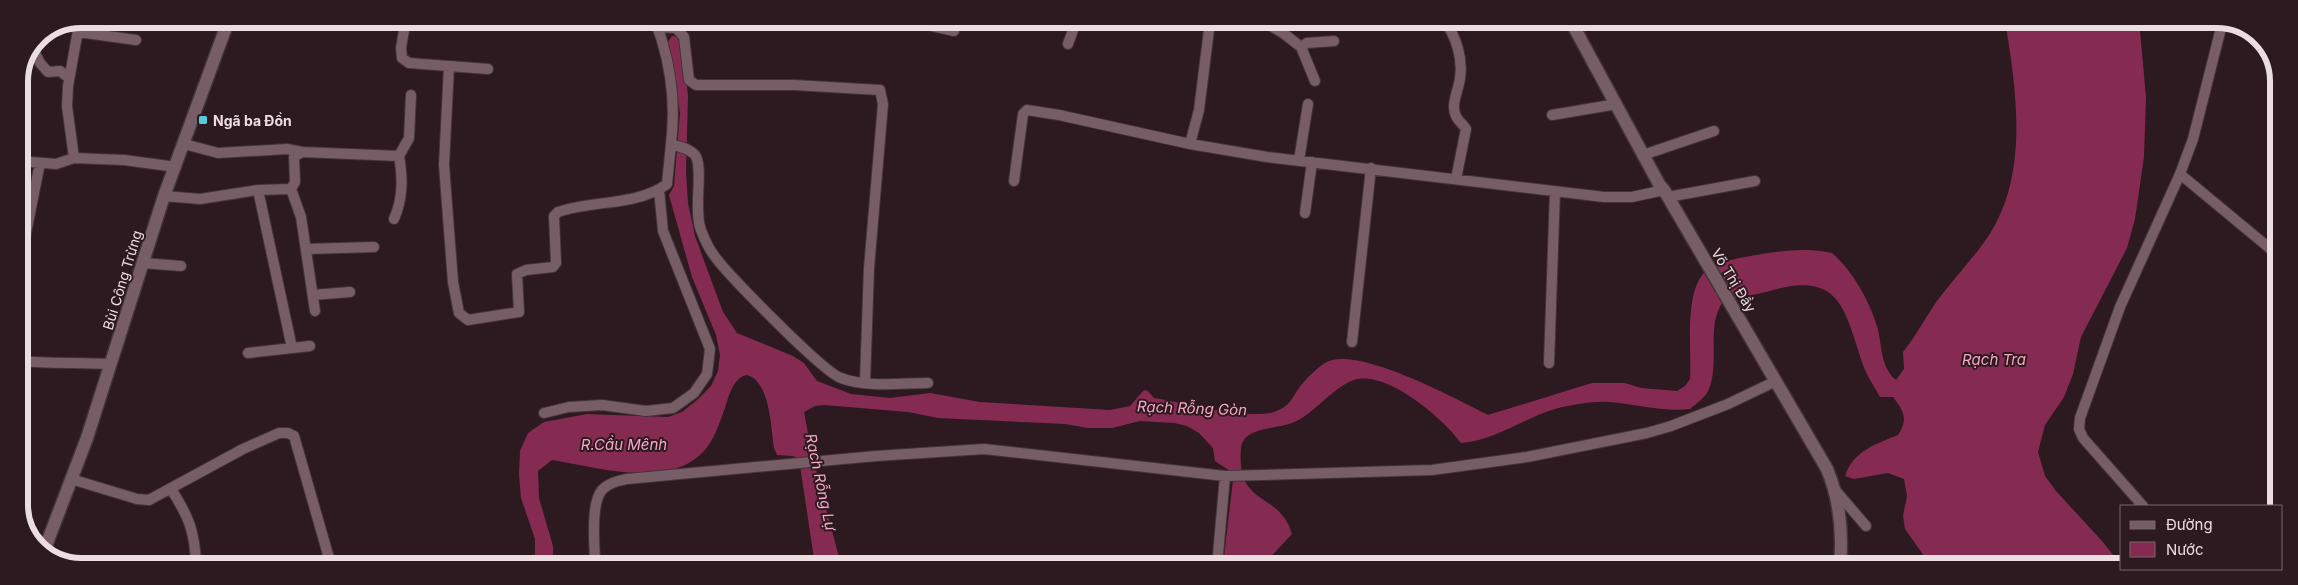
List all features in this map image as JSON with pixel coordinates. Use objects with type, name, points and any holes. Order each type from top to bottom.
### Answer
[{"type":"street","points":[[74,158],[67,106],[69,78],[79,28]]},
{"type":"street","name":"Bùi Công Trừng","points":[[46,544],[111,364],[164,196],[225,28]]},
{"type":"street","points":[[404,28],[401,48],[402,58],[409,63],[488,69]]},
{"type":"street","points":[[449,66],[444,165],[453,282],[459,313],[468,320],[519,312],[517,274],[526,270],[553,267],[556,263],[554,216],[558,212],[591,203],[626,200],[659,190],[667,184],[674,145],[672,93],[666,54],[658,28]]},
{"type":"street","points":[[676,28],[684,37],[689,80],[696,85],[794,84],[880,90],[883,104],[869,268],[865,382]]},
{"type":"street","points":[[941,28],[954,31]]},
{"type":"street","points":[[1068,44],[1074,28]]},
{"type":"street","points":[[1190,144],[1199,110],[1210,28]]},
{"type":"street","points":[[1274,28],[1301,47],[1314,81]]},
{"type":"street","points":[[1449,28],[1456,41],[1460,62],[1460,79],[1455,98],[1455,116],[1466,128],[1456,179]]},
{"type":"street","name":"Võ Thị Đầy","points":[[1575,28],[1659,184],[1827,469],[1836,491],[1842,539],[1841,558]]},
{"type":"street","points":[[2142,505],[2083,438],[2079,429],[2080,418],[2120,307],[2180,174],[2198,123],[2221,28]]},
{"type":"street","points":[[78,32],[136,40]]},
{"type":"street","points":[[1301,47],[1307,43],[1334,41]]},
{"type":"street","points":[[35,54],[48,72],[60,71],[69,78]]},
{"type":"street","points":[[394,220],[400,205],[402,178],[400,156],[409,138],[411,95]]},
{"type":"street","points":[[1299,160],[1308,104]]},
{"type":"street","points":[[1552,115],[1617,104]]},
{"type":"street","points":[[1014,181],[1023,114],[1026,110],[1058,115],[1190,144],[1312,162],[1604,197],[1666,194],[1755,181]]},
{"type":"street","points":[[1643,155],[1714,130]]},
{"type":"street","points":[[184,144],[218,153],[287,149],[302,152],[400,156]]},
{"type":"street","points":[[674,145],[689,150],[696,156],[698,162],[698,219],[700,230],[713,254],[791,336],[833,374],[845,380],[928,383]]},
{"type":"street","points":[[302,152],[294,157],[295,182],[291,189],[301,217],[315,311]]},
{"type":"street","points":[[28,162],[56,164],[74,158],[124,160],[176,167]]},
{"type":"street","points":[[1305,213],[1312,162]]},
{"type":"street","points":[[28,223],[40,163]]},
{"type":"street","points":[[1352,342],[1371,168]]},
{"type":"street","points":[[2180,174],[2270,249]]},
{"type":"street","points":[[164,196],[200,199],[258,190],[291,189]]},
{"type":"street","points":[[258,190],[292,348]]},
{"type":"street","points":[[544,413],[569,407],[602,405],[646,411],[673,408],[694,393],[707,374],[710,349],[663,231],[659,190]]},
{"type":"street","points":[[1549,363],[1555,191]]},
{"type":"street","points":[[306,249],[374,247]]},
{"type":"street","points":[[143,263],[181,266]]},
{"type":"street","points":[[312,295],[350,292]]},
{"type":"street","points":[[248,353],[310,346]]},
{"type":"street","points":[[28,362],[43,364],[69,361],[111,364]]},
{"type":"street","points":[[595,558],[595,506],[601,491],[612,483],[627,478],[817,461],[984,449],[1227,476],[1432,470],[1527,457],[1671,426],[1728,404],[1776,381]]},
{"type":"street","points":[[71,479],[137,499],[149,500],[243,449],[279,433],[288,433],[294,436],[329,558]]},
{"type":"street","points":[[1217,558],[1227,476]]},
{"type":"street","points":[[171,489],[186,513],[195,538],[196,558]]},
{"type":"street","points":[[1836,491],[1866,526]]},
{"type":"water","points":[[2006,28],[2140,28],[2146,97],[2144,157],[2135,219],[2127,248],[2081,337],[2073,374],[2064,397],[2045,425],[2038,452],[2045,476],[2116,558],[1925,558],[1905,529],[1903,516],[1907,496],[1904,479],[1888,473],[1854,479],[1845,476],[1859,454],[1874,445],[1898,435],[1904,419],[1900,406],[1893,397],[1880,397],[1865,370],[1852,330],[1837,300],[1826,291],[1811,286],[1792,286],[1738,297],[1722,303],[1715,323],[1712,378],[1709,389],[1703,398],[1690,409],[1660,409],[1609,402],[1582,404],[1555,409],[1497,434],[1461,443],[1442,421],[1413,398],[1397,389],[1382,382],[1367,379],[1354,380],[1345,384],[1300,419],[1286,425],[1261,430],[1247,437],[1243,442],[1241,468],[1245,481],[1252,490],[1278,510],[1286,520],[1292,534],[1270,558],[1224,558],[1233,480],[1230,471],[1215,461],[1213,448],[1199,433],[1187,426],[1174,423],[1140,421],[1112,428],[1088,428],[1065,424],[938,418],[908,412],[824,405],[815,406],[804,412],[812,454],[839,558],[814,558],[799,459],[793,456],[777,455],[774,448],[765,395],[760,385],[746,375],[738,380],[732,388],[718,428],[708,446],[693,460],[676,469],[634,473],[552,460],[538,471],[539,498],[553,546],[553,558],[533,558],[535,539],[521,498],[519,475],[520,451],[528,433],[544,422],[587,414],[668,417],[682,412],[697,400],[711,386],[718,371],[720,355],[716,335],[692,277],[669,195],[674,186],[680,113],[668,42],[672,36],[677,37],[684,54],[688,96],[686,172],[688,203],[695,236],[723,312],[737,333],[793,356],[804,363],[817,381],[851,394],[890,398],[930,393],[980,402],[1110,410],[1130,406],[1144,390],[1148,391],[1154,398],[1215,410],[1248,414],[1274,412],[1285,407],[1302,384],[1316,370],[1325,363],[1339,359],[1359,361],[1406,376],[1488,415],[1592,383],[1625,383],[1641,388],[1677,391],[1685,386],[1690,379],[1691,310],[1697,284],[1703,274],[1714,266],[1742,257],[1784,251],[1813,250],[1832,253],[1846,268],[1859,286],[1869,306],[1877,326],[1884,362],[1896,380],[1904,369],[1903,352],[1937,301],[1991,232],[2003,208],[2011,182],[2015,156],[2016,128],[2013,73]]},
{"type":"place","name":"Ngã ba Đồn","points":[[203,120]]},
{"type":"water label","name":"Rạch Tra","points":[[1994,359]]},
{"type":"water label","name":"Rạch Rỗng Gòn","points":[[1192,408]]},
{"type":"water label","name":"R.Cầu Mênh","points":[[624,444]]},
{"type":"water label","name":"Rạch Rỗng Lự","points":[[821,482]]}]
